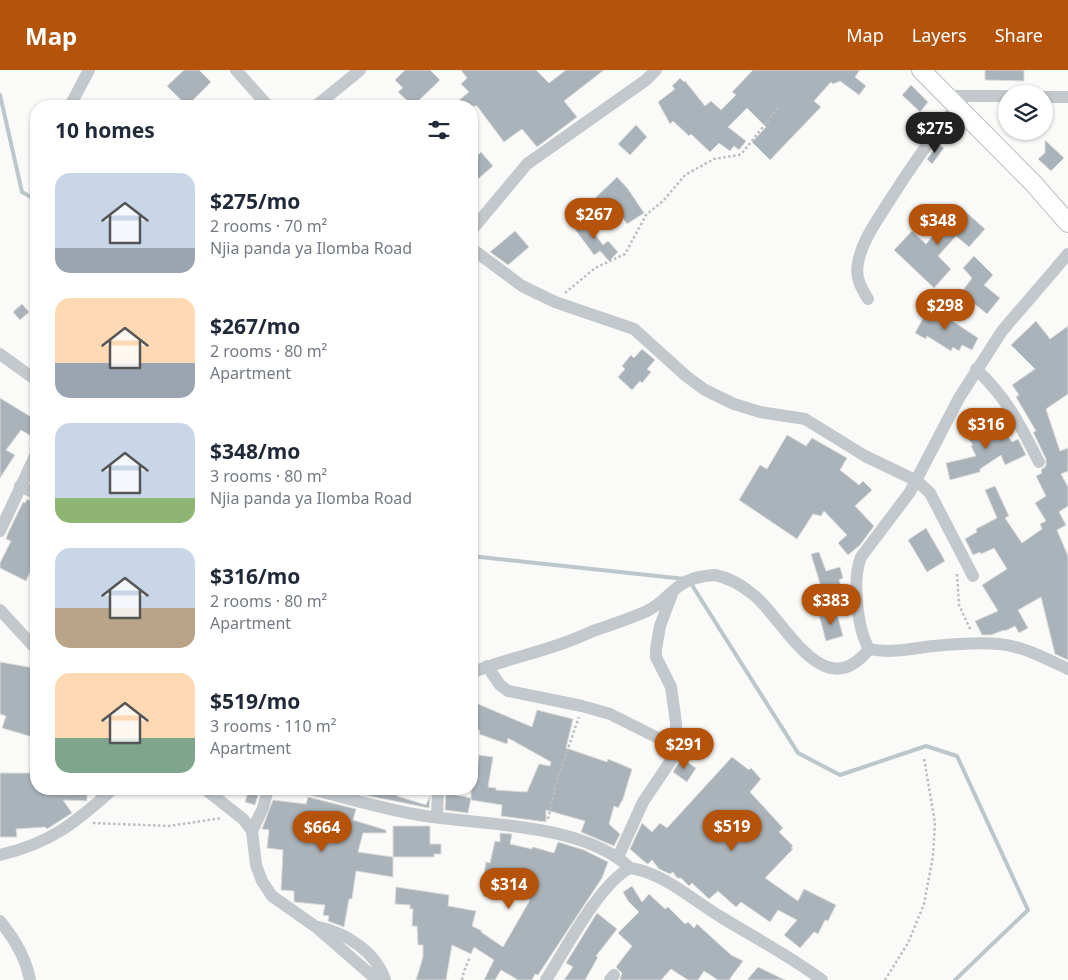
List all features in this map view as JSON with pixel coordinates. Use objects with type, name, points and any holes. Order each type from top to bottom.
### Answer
[{"type":"main road","points":[[921,70],[1033,182],[1068,223]]},
{"type":"street","points":[[73,100],[90,70]]},
{"type":"street","points":[[236,70],[263,100]]},
{"type":"street","points":[[323,100],[360,70]]},
{"type":"street","points":[[478,223],[527,164],[642,75],[656,70]]},
{"type":"street","points":[[1053,96],[1068,97]]},
{"type":"street","points":[[868,299],[860,286],[858,264],[868,235],[952,101],[998,97]]},
{"type":"street","points":[[478,253],[522,286],[554,302],[634,329],[686,376],[705,390],[734,404],[760,412],[805,419],[865,456],[917,481],[930,493],[973,576]]},
{"type":"street","points":[[1068,254],[1007,324],[976,369],[917,481],[888,523],[861,557],[856,567],[862,630],[864,640],[870,648],[882,651],[897,651],[977,643],[1001,644],[1018,648],[1068,669]]},
{"type":"street","points":[[0,354],[30,376]]},
{"type":"street","points":[[976,369],[996,388],[1020,424],[1039,462]]},
{"type":"street","points":[[0,531],[30,466]]},
{"type":"street","points":[[20,486],[30,491]]},
{"type":"street","points":[[478,670],[558,645],[623,621],[655,606],[677,586],[689,579],[713,575],[735,581],[756,597],[800,648],[818,664],[848,667],[859,662],[870,648]]},
{"type":"street","points":[[618,857],[643,802],[672,759],[676,746],[676,723],[671,687],[656,657],[656,649],[665,610],[677,586]]},
{"type":"street","points":[[0,610],[30,642]]},
{"type":"street","points":[[487,666],[500,685],[508,691],[582,706],[610,714],[676,746]]},
{"type":"street","points":[[0,855],[24,850],[41,843],[74,823],[106,795]]},
{"type":"street","points":[[212,795],[242,819],[252,831]]},
{"type":"street","points":[[266,795],[263,808],[252,831],[256,865],[262,881],[272,896],[286,908],[316,926],[376,980]]},
{"type":"street","points":[[335,795],[437,817],[547,832],[577,840],[618,857],[630,868],[654,874],[720,917],[802,964],[822,980]]},
{"type":"street","points":[[437,817],[438,795]]},
{"type":"street","points":[[546,980],[603,891],[622,872],[630,868]]},
{"type":"street","points":[[0,921],[10,934],[22,956],[30,980]]},
{"type":"street","points":[[316,926],[341,934],[355,943],[377,965],[385,980]]},
{"type":"path","points":[[554,302],[595,268],[625,254],[646,215],[664,200],[685,175],[714,159],[739,155],[743,152],[778,108]]},
{"type":"path","points":[[962,556],[958,572],[957,594],[977,643]]},
{"type":"path","points":[[547,832],[557,780],[582,706]]},
{"type":"path","points":[[885,980],[908,943],[924,904],[933,856],[936,823],[924,758]]},
{"type":"path","points":[[74,823],[169,826],[214,819],[242,819]]},
{"type":"path","points":[[462,980],[470,957]]},
{"type":"building","points":[[184,70],[199,70],[211,82],[193,100],[181,100],[167,86]]},
{"type":"building","points":[[405,70],[430,70],[440,80],[419,100],[407,100],[398,92],[403,88],[395,80]]},
{"type":"building","points":[[461,70],[536,70],[549,83],[566,70],[604,70],[564,101],[577,117],[537,147],[522,129],[504,142],[478,107],[478,100],[459,100],[469,92],[461,84],[467,78]]},
{"type":"building","points":[[753,70],[860,70],[855,77],[866,86],[859,95],[840,81],[833,84],[831,82],[814,101],[821,107],[770,160],[752,142],[766,127],[747,108],[728,127],[746,141],[739,150],[734,146],[730,151],[719,143],[710,152],[691,134],[689,136],[673,121],[670,124],[658,102],[675,89],[672,86],[680,78],[685,81],[705,106],[711,101],[721,110],[736,95],[732,92]]},
{"type":"building","points":[[985,70],[1024,70],[1024,81],[985,80]]},
{"type":"building","points":[[911,85],[928,102],[920,112],[902,95]]},
{"type":"building","points":[[636,125],[647,137],[630,155],[618,144]]},
{"type":"building","points":[[1045,140],[1064,158],[1051,171],[1038,159],[1045,153]]},
{"type":"building","points":[[938,144],[944,148],[932,164],[927,159]]},
{"type":"building","points":[[481,152],[493,166],[478,179],[478,155]]},
{"type":"building","points":[[617,177],[628,189],[644,213],[627,224],[611,201],[598,213],[589,204]]},
{"type":"building","points":[[959,206],[985,229],[969,247],[956,236],[938,256],[951,269],[934,288],[894,250],[912,231],[926,244]]},
{"type":"building","points":[[582,217],[603,245],[608,241],[618,252],[609,261],[600,251],[594,255],[572,225]]},
{"type":"building","points":[[515,231],[529,247],[508,265],[490,252]]},
{"type":"building","points":[[974,256],[993,275],[984,285],[1000,298],[987,314],[961,293],[972,278],[963,268]]},
{"type":"building","points":[[22,304],[29,312],[20,320],[13,312]]},
{"type":"building","points":[[930,306],[978,338],[972,350],[962,345],[959,351],[953,347],[951,351],[927,336],[926,339],[915,333]]},
{"type":"building","points":[[1036,321],[1050,339],[1068,326],[1068,394],[1046,409],[1060,451],[1068,448],[1068,471],[1061,474],[1068,487],[1068,506],[1059,512],[1066,525],[1057,530],[1068,556],[1068,660],[1055,654],[1041,597],[1018,610],[1028,628],[1019,633],[1015,626],[991,635],[982,635],[975,621],[998,611],[982,585],[1007,569],[994,548],[981,554],[980,552],[973,555],[965,539],[977,532],[976,529],[997,518],[985,490],[995,486],[1009,516],[1005,518],[1022,543],[1042,529],[1040,524],[1046,521],[1035,503],[1046,496],[1036,476],[1042,473],[1041,470],[1046,466],[1046,459],[1033,432],[1036,431],[1016,397],[1019,395],[1012,385],[1035,369],[1011,345]]},
{"type":"building","points":[[642,349],[655,360],[647,369],[651,372],[642,383],[640,381],[632,390],[618,377],[625,369],[622,366],[631,355],[634,358]]},
{"type":"building","points":[[0,398],[30,416],[30,435],[21,430],[6,450],[15,455],[0,478]]},
{"type":"building","points":[[991,420],[994,425],[998,422],[1012,442],[1018,439],[1026,455],[1005,465],[1001,455],[980,469],[980,472],[950,480],[946,463],[976,456],[971,446],[973,445],[962,430],[972,423],[977,430]]},
{"type":"building","points":[[787,435],[806,446],[812,438],[847,458],[840,470],[859,485],[863,481],[872,490],[855,506],[874,526],[860,545],[848,555],[838,543],[847,535],[824,511],[821,516],[813,514],[797,539],[739,500],[760,465],[767,469]]},
{"type":"building","points":[[27,499],[30,500],[30,572],[26,581],[0,568],[0,563],[11,541],[6,539],[8,533],[23,502],[25,503]]},
{"type":"building","points":[[926,528],[945,561],[927,572],[908,540]]},
{"type":"building","points":[[819,552],[826,571],[840,567],[843,578],[839,580],[844,594],[825,600],[811,554]]},
{"type":"building","points":[[836,610],[843,636],[826,641],[819,615]]},
{"type":"building","points":[[0,662],[30,667],[30,736],[2,728],[6,716],[0,714]]},
{"type":"building","points":[[478,704],[532,727],[537,710],[573,719],[566,748],[607,762],[608,759],[632,769],[623,799],[618,808],[614,806],[609,824],[620,834],[614,846],[581,832],[585,821],[546,810],[546,822],[501,816],[502,805],[471,800],[471,795],[478,795],[479,755],[493,757],[488,787],[496,788],[496,790],[527,792],[539,764],[550,766],[551,762],[508,738],[507,744],[479,734],[480,731],[478,730]]},
{"type":"building","points":[[732,757],[749,770],[751,768],[761,779],[750,792],[783,828],[779,832],[793,846],[791,848],[793,849],[765,878],[798,901],[804,889],[836,905],[828,921],[825,920],[818,934],[814,932],[800,948],[784,935],[797,920],[778,910],[770,922],[741,902],[736,907],[718,891],[709,899],[692,883],[689,886],[681,878],[677,878],[673,872],[670,874],[659,869],[652,860],[648,864],[646,863],[630,849],[642,823],[652,832],[660,823],[667,828]]},
{"type":"building","points":[[681,758],[696,768],[687,782],[673,772]]},
{"type":"building","points":[[0,773],[30,773],[30,795],[87,795],[87,801],[63,800],[72,813],[47,829],[45,827],[16,829],[17,837],[0,837]]},
{"type":"building","points":[[247,795],[258,795],[255,805],[245,802]]},
{"type":"building","points":[[364,795],[397,795],[426,805],[430,796],[429,808]]},
{"type":"building","points":[[446,795],[471,798],[468,813],[445,810]]},
{"type":"building","points":[[308,797],[356,809],[353,820],[386,830],[386,833],[363,833],[358,852],[393,857],[393,877],[356,871],[352,899],[349,899],[344,927],[328,921],[329,916],[323,915],[325,905],[294,902],[294,891],[281,890],[283,850],[267,848],[269,830],[262,829],[273,800],[306,804]]},
{"type":"building","points":[[393,826],[430,826],[430,844],[441,844],[441,854],[434,854],[434,857],[393,857]]},
{"type":"building","points":[[500,833],[512,834],[510,844],[532,849],[533,847],[554,853],[558,842],[584,850],[608,862],[602,878],[538,975],[535,974],[532,980],[518,980],[501,970],[495,980],[484,980],[494,960],[474,947],[471,954],[452,945],[446,980],[416,980],[423,957],[423,945],[418,945],[417,926],[412,926],[413,909],[410,909],[410,905],[395,904],[396,887],[449,895],[448,906],[476,911],[472,926],[503,947],[530,900],[505,890],[504,894],[496,892],[495,898],[483,896],[489,875],[484,874],[486,862],[490,863],[495,841],[500,842]]},
{"type":"building","points":[[632,886],[642,902],[649,894],[665,909],[668,907],[685,924],[688,922],[694,928],[697,924],[731,955],[743,961],[729,980],[718,980],[704,971],[698,980],[688,980],[671,969],[661,980],[620,980],[622,973],[616,967],[632,946],[618,933],[639,912],[628,901],[623,892]]},
{"type":"building","points":[[597,913],[617,929],[596,956],[598,957],[585,980],[564,980],[573,967],[566,963]]},
{"type":"building","points":[[758,967],[785,980],[747,980]]},
{"type":"waterway","points":[[0,95],[22,192],[30,197]]},
{"type":"waterway","points":[[478,557],[685,579]]},
{"type":"waterway","points":[[690,582],[798,753],[840,775],[926,746],[957,756],[1028,910],[955,980]]}]
